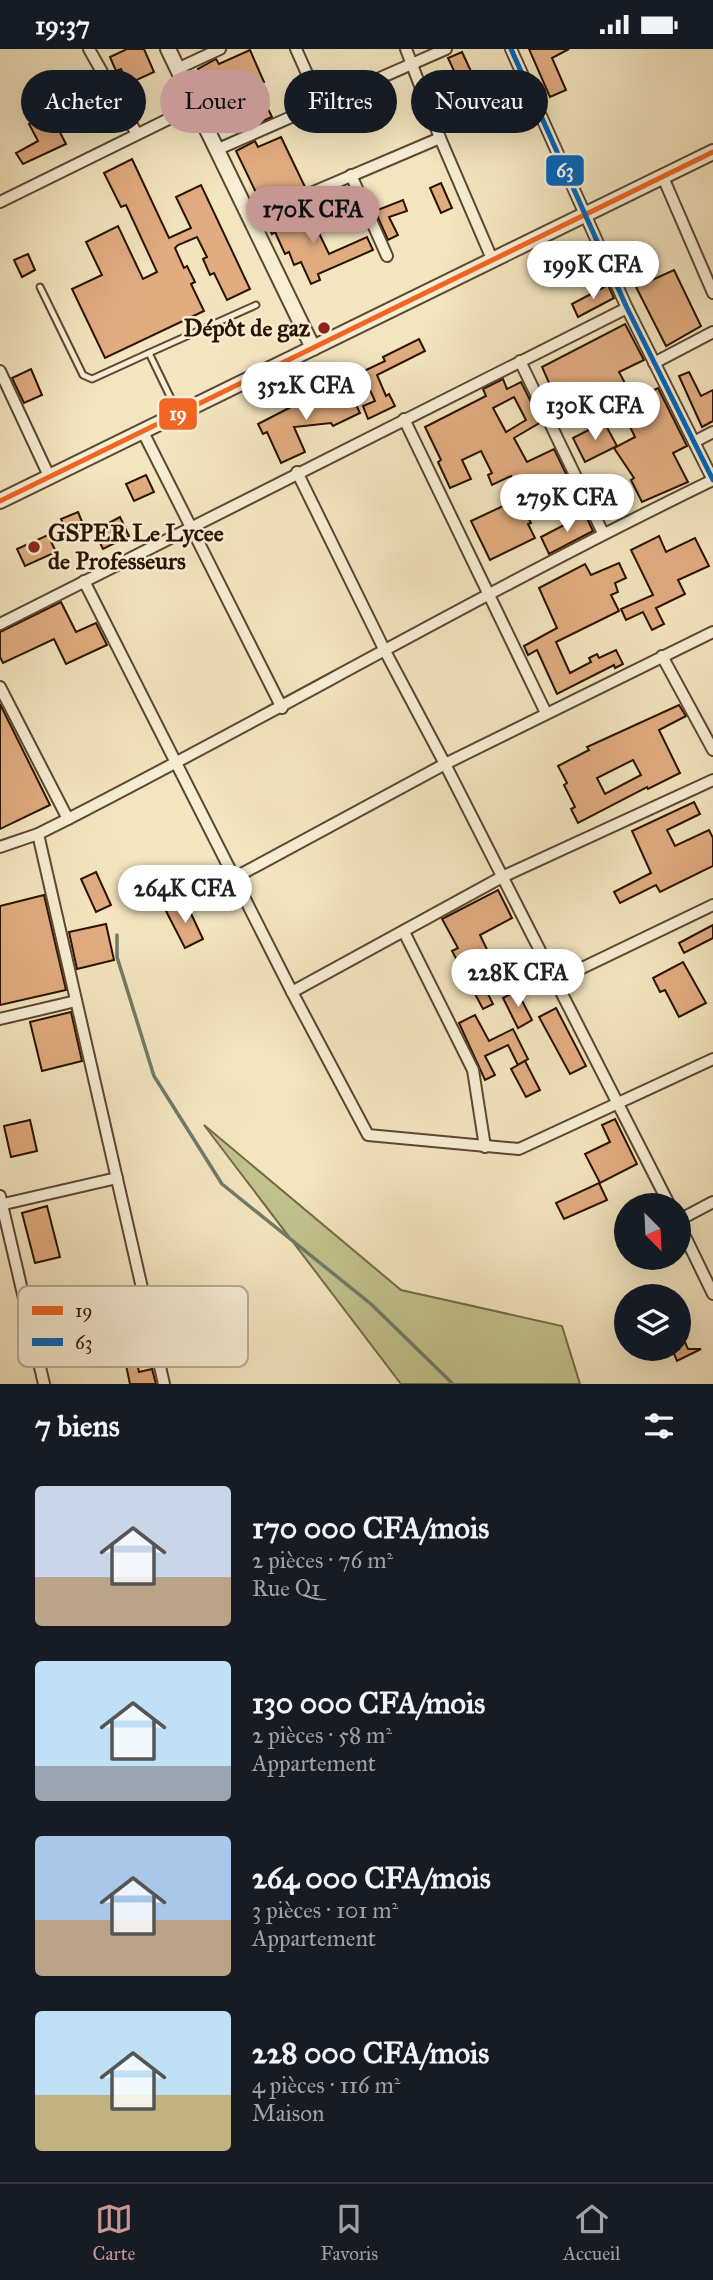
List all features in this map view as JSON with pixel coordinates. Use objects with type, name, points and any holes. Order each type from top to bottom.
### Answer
[{"type":"street","points":[[89,49],[137,134]]},
{"type":"street","points":[[167,49],[177,69],[220,49]]},
{"type":"street","points":[[296,49],[305,70]]},
{"type":"street","points":[[406,49],[440,138],[492,259]]},
{"type":"street","points":[[397,70],[446,49]]},
{"type":"street","points":[[0,847],[38,834],[68,819],[282,708],[603,533],[713,480],[627,308],[511,49]]},
{"type":"street","points":[[216,150],[284,121]]},
{"type":"street","points":[[0,202],[160,123]]},
{"type":"street","points":[[208,133],[313,348]]},
{"type":"street","points":[[250,219],[440,138]]},
{"type":"street","points":[[0,501],[713,152]]},
{"type":"street","points":[[351,175],[387,256]]},
{"type":"street","points":[[662,175],[713,293]]},
{"type":"street","points":[[0,624],[191,525],[627,308]]},
{"type":"street","points":[[654,363],[713,332]]},
{"type":"street","points":[[520,361],[603,533]]},
{"type":"street","points":[[0,371],[4,390],[49,476]]},
{"type":"street","points":[[404,419],[546,713]]},
{"type":"street","points":[[142,430],[282,708]]},
{"type":"street","points":[[694,442],[713,432]]},
{"type":"street","points":[[297,472],[385,651],[663,1193]]},
{"type":"street","points":[[84,581],[292,992],[368,1135],[509,1149],[529,1146],[713,1059]]},
{"type":"street","points":[[234,877],[445,764],[713,632]]},
{"type":"street","points":[[663,656],[713,750]]},
{"type":"street","points":[[0,687],[68,819]]},
{"type":"street","points":[[292,992],[502,877],[713,780]]},
{"type":"street","points":[[38,834],[142,1286]]},
{"type":"street","points":[[555,981],[713,905]]},
{"type":"street","points":[[404,932],[473,1070],[485,1147]]},
{"type":"street","points":[[0,1019],[76,1001]]},
{"type":"street","points":[[21,1286],[1,1202],[117,1178]]},
{"type":"street","points":[[691,1215],[713,1202]]},
{"type":"street","points":[[691,1247],[713,1294]]},
{"type":"lane","points":[[40,287],[83,375],[92,379],[256,305]]},
{"type":"lane","points":[[149,353],[178,413]]},
{"type":"green space","points":[[204,1125],[401,1290],[562,1326],[580,1384],[401,1384]]},
{"type":"building","points":[[127,49],[144,49],[154,72],[146,76],[146,70],[116,70],[110,57]]},
{"type":"building","points":[[529,49],[569,49],[552,58],[566,90],[550,97],[548,70],[538,70]]},
{"type":"building","points":[[250,50],[259,70],[198,69],[216,59],[219,64]]},
{"type":"building","points":[[462,52],[470,70],[454,70],[448,58]]},
{"type":"building","points":[[34,133],[60,133],[66,144],[23,164],[16,153],[38,141]]},
{"type":"building","points":[[281,137],[305,187],[262,205],[236,151],[255,141],[258,147]]},
{"type":"building","points":[[132,159],[169,238],[191,228],[176,197],[201,185],[250,289],[227,300],[214,273],[210,275],[203,259],[207,257],[197,237],[178,245],[175,248],[184,268],[187,266],[195,282],[191,284],[204,311],[105,358],[72,289],[102,275],[86,242],[118,226],[143,279],[157,272],[126,205],[121,207],[104,173]]},
{"type":"building","points":[[441,183],[452,208],[441,213],[430,188]]},
{"type":"building","points":[[403,200],[407,211],[389,217],[398,235],[388,240],[375,211]]},
{"type":"building","points":[[305,204],[329,254],[367,237],[373,250],[318,274],[320,280],[311,284],[301,262],[294,265],[289,252],[285,254],[275,232],[272,234],[267,224],[277,220],[280,226],[300,217],[296,208]]},
{"type":"building","points":[[28,254],[35,270],[22,277],[14,260]]},
{"type":"building","points":[[674,270],[701,326],[666,346],[636,287]]},
{"type":"building","points":[[608,285],[614,298],[578,317],[572,304]]},
{"type":"building","points":[[625,324],[644,360],[619,372],[634,400],[658,388],[687,446],[673,453],[688,482],[642,502],[631,480],[634,478],[614,448],[635,437],[621,408],[606,416],[590,387],[558,403],[542,367]]},
{"type":"building","points":[[419,339],[425,351],[377,375],[386,396],[389,394],[395,406],[368,419],[363,406],[375,401],[366,381],[346,390],[340,377],[356,370],[358,374],[385,361],[383,357]]},
{"type":"building","points":[[31,369],[42,395],[24,403],[12,378]]},
{"type":"building","points":[[689,372],[701,396],[713,390],[713,421],[702,427],[679,376]]},
{"type":"building","points":[[503,379],[507,389],[521,382],[541,422],[514,438],[527,462],[554,449],[570,482],[541,495],[533,477],[515,485],[511,476],[492,485],[488,475],[492,473],[481,451],[462,460],[471,479],[450,488],[438,462],[441,460],[425,427],[486,396],[483,389]],"holes":[[[514,397],[526,420],[506,432],[493,408]]]},
{"type":"building","points":[[322,391],[327,403],[350,392],[360,413],[333,426],[331,423],[294,427],[305,452],[281,463],[267,432],[263,434],[258,424]]},
{"type":"building","points":[[604,422],[617,446],[585,462],[573,438]]},
{"type":"building","points":[[146,475],[154,492],[134,501],[126,484]]},
{"type":"building","points":[[518,499],[531,523],[528,524],[535,538],[490,560],[471,521]]},
{"type":"building","points":[[78,512],[85,529],[69,536],[61,519]]},
{"type":"building","points":[[585,514],[593,531],[549,554],[541,537]]},
{"type":"building","points":[[120,517],[129,536],[103,549],[94,531]]},
{"type":"building","points":[[48,535],[56,552],[25,566],[17,549]]},
{"type":"building","points":[[659,536],[666,552],[695,538],[709,566],[678,580],[685,594],[656,608],[664,624],[652,630],[643,612],[626,620],[621,609],[653,595],[631,550]]},
{"type":"building","points":[[619,563],[626,578],[615,583],[618,592],[611,595],[619,611],[556,642],[570,673],[591,662],[589,658],[597,654],[599,658],[616,650],[623,664],[615,668],[614,665],[557,694],[537,650],[528,655],[524,646],[557,628],[539,588],[585,564],[591,575]]},
{"type":"building","points":[[61,602],[76,632],[96,623],[107,645],[66,664],[54,639],[3,663],[0,657],[0,632]]},
{"type":"building","points":[[0,704],[50,805],[0,829]]},
{"type":"building","points":[[679,705],[686,716],[659,730],[680,773],[578,823],[571,809],[575,807],[564,785],[567,783],[558,766],[589,750],[587,747]],"holes":[[[633,760],[641,775],[605,794],[597,778]]]},
{"type":"building","points":[[694,802],[700,814],[667,830],[675,846],[709,830],[713,838],[713,866],[660,892],[656,885],[620,903],[614,892],[651,873],[632,831]]},
{"type":"building","points":[[96,872],[111,905],[96,912],[81,879]]},
{"type":"building","points":[[498,890],[512,918],[480,935],[494,964],[477,972],[493,1004],[483,1009],[452,951],[458,948],[442,919]]},
{"type":"building","points":[[44,895],[66,990],[0,1005],[0,906]]},
{"type":"building","points":[[186,903],[203,939],[185,948],[166,911]]},
{"type":"building","points":[[106,924],[114,960],[77,969],[69,932]]},
{"type":"building","points":[[713,925],[713,938],[684,953],[679,943]]},
{"type":"building","points":[[683,962],[706,1003],[679,1017],[665,990],[660,992],[653,978]]},
{"type":"building","points":[[517,991],[532,1020],[518,1028],[503,998]]},
{"type":"building","points":[[556,1008],[586,1066],[570,1074],[539,1017]]},
{"type":"building","points":[[71,1012],[82,1061],[42,1071],[30,1022]]},
{"type":"building","points":[[475,1015],[489,1041],[513,1029],[528,1059],[518,1065],[508,1045],[485,1056],[495,1075],[485,1080],[459,1023]]},
{"type":"building","points":[[525,1061],[540,1090],[526,1097],[511,1069]]},
{"type":"building","points":[[615,1119],[637,1164],[600,1183],[585,1154],[610,1142],[602,1125]]},
{"type":"building","points":[[30,1120],[37,1151],[11,1157],[4,1126]]},
{"type":"building","points":[[599,1183],[607,1200],[564,1219],[556,1203]]},
{"type":"building","points":[[47,1206],[60,1257],[35,1263],[22,1213]]},
{"type":"building","points":[[126,1367],[138,1367],[139,1372],[152,1369],[156,1384],[130,1384]]},
{"type":"waterway","points":[[117,935],[117,957],[154,1076],[222,1184],[371,1304],[453,1384]]},
{"type":"transit line","name":"63","points":[[511,49],[627,308],[713,480]]},
{"type":"transit line","name":"19","points":[[0,501],[713,152]]},
{"type":"place","name":"Dépôt de gaz","points":[[324,328]]},
{"type":"place","name":"GSPER Le Lycee de Professeurs","points":[[34,547]]}]
